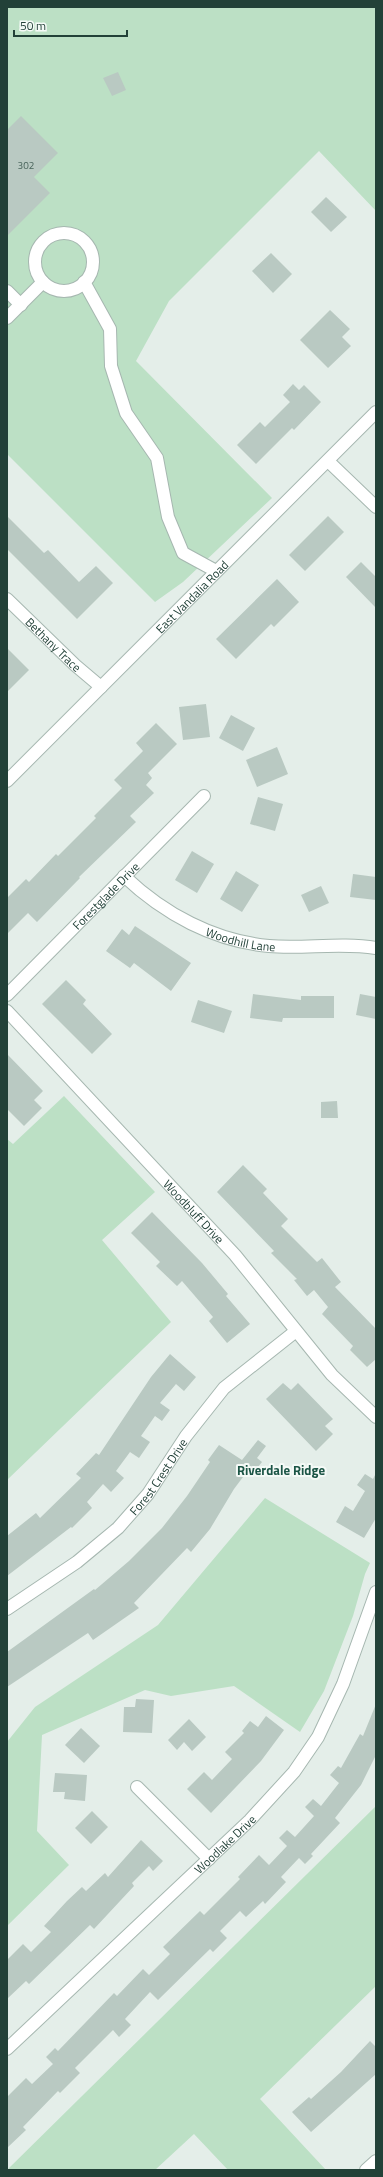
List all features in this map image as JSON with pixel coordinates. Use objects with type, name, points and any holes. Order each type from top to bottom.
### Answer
[{"type":"street","points":[[67,233],[84,241],[89,248],[92,266],[84,282],[76,288],[66,291],[57,290],[43,282],[36,271],[35,261],[37,252],[42,243],[49,237],[67,233]]},
{"type":"street","points":[[7,318],[43,282]]},
{"type":"street","points":[[84,282],[110,329],[111,366],[126,414],[157,458],[168,517],[183,553],[216,571]]},
{"type":"street","points":[[7,291],[21,305]]},
{"type":"street","name":"East Vandalia Road","points":[[7,781],[376,412]]},
{"type":"street","points":[[328,461],[376,507]]},
{"type":"street","name":"Bethany Trace","points":[[7,600],[75,665],[101,687]]},
{"type":"street","name":"Forestglade Drive","points":[[7,994],[204,796]]},
{"type":"street","name":"Woodhill Lane","points":[[124,876],[144,895],[180,919],[226,939],[269,946],[376,948]]},
{"type":"street","name":"Woodbluff Drive","points":[[7,1011],[235,1255],[332,1375],[376,1417]]},
{"type":"street","name":"Forest Crest Drive","points":[[7,1609],[77,1562],[118,1528],[148,1494],[186,1436],[224,1388],[296,1331]]},
{"type":"street","name":"Woodlake Drive","points":[[7,2049],[250,1820],[289,1778],[318,1737],[343,1684],[376,1592]]},
{"type":"street","points":[[137,1787],[209,1859]]},
{"type":"street","points":[[366,2170],[376,2161]]},
{"type":"green space","points":[[7,7],[376,7],[376,211],[319,151],[169,301],[136,361],[272,498],[183,582],[155,602],[7,454]]},
{"type":"green space","points":[[64,1096],[155,1192],[102,1240],[171,1322],[7,1480],[7,1139],[13,1144]]},
{"type":"green space","points":[[265,1498],[370,1563],[365,1574],[353,1616],[324,1691],[300,1732],[234,1686],[171,1696],[145,1690],[42,1735],[37,1831],[69,1865],[7,1926],[7,1742],[35,1707],[158,1625]]},
{"type":"green space","points":[[376,1806],[376,1986],[260,2099],[326,2170],[228,2170],[194,2134],[155,2170],[7,2170]]},
{"type":"building","points":[[118,72],[126,90],[112,96],[103,78]]},
{"type":"building","points":[[21,116],[58,153],[34,177],[50,193],[7,236],[7,130]]},
{"type":"building","points":[[326,197],[347,217],[331,232],[311,212]]},
{"type":"building","points":[[271,253],[292,274],[273,293],[252,271]]},
{"type":"building","points":[[330,310],[350,329],[342,337],[351,346],[328,368],[300,340]]},
{"type":"building","points":[[293,384],[299,390],[304,385],[321,402],[294,430],[292,428],[256,464],[237,445],[260,422],[265,427],[290,402],[283,395]]},
{"type":"building","points":[[7,516],[44,553],[48,550],[79,582],[96,566],[113,583],[77,619],[7,549]]},
{"type":"building","points":[[328,516],[344,532],[305,571],[289,555]]},
{"type":"building","points":[[361,562],[376,577],[376,608],[346,577]]},
{"type":"building","points":[[277,579],[299,602],[274,627],[271,624],[236,659],[216,639]]},
{"type":"building","points":[[7,648],[29,670],[7,692]]},
{"type":"building","points":[[206,704],[210,737],[183,740],[179,707]]},
{"type":"building","points":[[231,715],[255,728],[243,751],[219,738]]},
{"type":"building","points":[[156,723],[177,744],[148,773],[152,778],[146,785],[154,793],[130,816],[136,822],[79,877],[80,878],[37,922],[28,913],[7,934],[7,898],[26,879],[29,882],[56,854],[58,856],[96,818],[94,816],[122,788],[114,780],[143,751],[136,743]]},
{"type":"building","points":[[277,747],[288,774],[257,787],[246,760]]},
{"type":"building","points":[[258,797],[283,804],[275,831],[250,824]]},
{"type":"building","points":[[192,851],[214,864],[197,893],[175,880]]},
{"type":"building","points":[[236,871],[259,885],[242,912],[220,899]]},
{"type":"building","points":[[353,874],[376,877],[376,900],[350,897]]},
{"type":"building","points":[[321,886],[329,903],[309,912],[301,895]]},
{"type":"building","points":[[135,926],[191,963],[171,991],[134,963],[130,968],[106,951],[122,929],[129,935]]},
{"type":"building","points":[[66,980],[86,1000],[83,1004],[112,1034],[92,1054],[42,1004]]},
{"type":"building","points":[[253,994],[301,1000],[301,996],[334,996],[334,1018],[283,1018],[282,1022],[250,1018]]},
{"type":"building","points":[[360,994],[376,997],[376,1019],[356,1015]]},
{"type":"building","points":[[198,1000],[232,1011],[224,1033],[191,1022]]},
{"type":"building","points":[[7,1054],[43,1091],[34,1100],[42,1108],[24,1126],[7,1109]]},
{"type":"building","points":[[337,1101],[338,1118],[321,1118],[321,1102]]},
{"type":"building","points":[[243,1165],[267,1189],[263,1193],[288,1219],[281,1226],[317,1262],[322,1258],[341,1282],[335,1287],[376,1329],[376,1359],[367,1367],[350,1350],[353,1346],[322,1314],[328,1307],[314,1290],[307,1296],[294,1280],[297,1279],[271,1253],[274,1251],[217,1192]]},
{"type":"building","points":[[152,1212],[202,1263],[228,1294],[226,1296],[250,1324],[227,1343],[209,1321],[213,1317],[182,1281],[177,1286],[156,1266],[160,1262],[131,1233]]},
{"type":"building","points":[[170,1354],[196,1377],[184,1391],[176,1384],[160,1403],[170,1410],[162,1421],[155,1416],[141,1436],[150,1442],[139,1458],[130,1452],[116,1471],[124,1478],[111,1492],[103,1484],[87,1502],[92,1508],[72,1528],[71,1527],[7,1576],[7,1536],[36,1513],[40,1518],[81,1478],[76,1474],[96,1453],[99,1455],[151,1377]]},
{"type":"building","points":[[283,1383],[291,1390],[298,1383],[333,1419],[325,1426],[333,1434],[316,1451],[266,1399]]},
{"type":"building","points":[[258,1440],[266,1446],[257,1458],[262,1462],[254,1472],[249,1469],[234,1489],[210,1529],[191,1552],[187,1548],[134,1603],[139,1608],[93,1640],[88,1633],[7,1687],[7,1652],[94,1589],[95,1590],[129,1561],[162,1528],[187,1496],[210,1462],[208,1460],[219,1445],[242,1460]]},
{"type":"building","points":[[376,1473],[376,1518],[364,1538],[336,1522],[345,1506],[353,1511],[365,1491],[357,1485],[365,1474],[373,1479]]},
{"type":"building","points":[[136,1699],[154,1700],[152,1733],[123,1732],[124,1707],[135,1707]]},
{"type":"building","points":[[376,1704],[376,1755],[361,1785],[335,1818],[340,1823],[311,1854],[313,1856],[305,1864],[299,1858],[281,1877],[286,1882],[265,1904],[263,1901],[246,1917],[240,1911],[220,1931],[227,1938],[213,1952],[210,1949],[158,2000],[150,1992],[125,2019],[131,2025],[119,2037],[113,2030],[75,2068],[80,2073],[60,2093],[58,2091],[23,2127],[26,2130],[7,2148],[7,2097],[26,2078],[32,2084],[53,2064],[46,2057],[55,2048],[58,2051],[114,1993],[117,1996],[143,1969],[149,1975],[170,1954],[163,1947],[200,1911],[204,1915],[240,1879],[238,1877],[259,1855],[269,1865],[287,1846],[279,1838],[287,1830],[295,1837],[314,1816],[305,1807],[313,1799],[321,1806],[339,1783],[330,1775],[338,1766],[341,1768],[360,1734],[363,1736]]},
{"type":"building","points":[[266,1716],[284,1730],[261,1761],[211,1813],[187,1789],[204,1772],[212,1780],[232,1759],[225,1752],[244,1733],[242,1731],[250,1721],[258,1727]]},
{"type":"building","points":[[189,1719],[206,1737],[192,1751],[184,1742],[177,1750],[168,1740]]},
{"type":"building","points":[[81,1728],[100,1746],[84,1763],[65,1745]]},
{"type":"building","points":[[55,1773],[87,1775],[85,1801],[64,1799],[65,1792],[53,1792]]},
{"type":"building","points":[[92,1811],[108,1827],[91,1844],[75,1828]]},
{"type":"building","points":[[141,1840],[163,1861],[153,1871],[149,1866],[132,1883],[134,1886],[94,1929],[90,1925],[29,1984],[26,1981],[7,1999],[7,1960],[23,1944],[31,1952],[51,1932],[44,1926],[67,1901],[82,1887],[86,1891],[105,1873],[108,1877]]},
{"type":"building","points":[[370,2041],[376,2047],[376,2074],[311,2132],[292,2112],[309,2097],[311,2099],[341,2072]]},
{"type":"district","name":"Riverdale Ridge","points":[[281,1470]]}]
